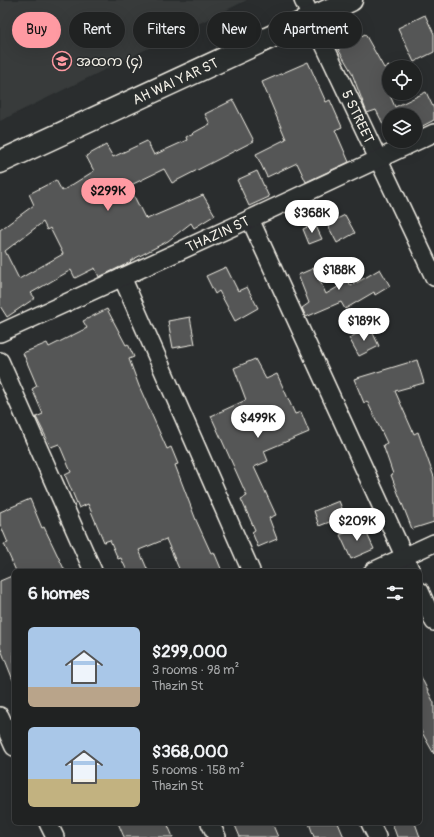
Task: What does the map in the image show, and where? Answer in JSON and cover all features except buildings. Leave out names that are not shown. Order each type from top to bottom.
[{"type":"street","name":"AH WAI YAR ST","points":[[0,162],[308,9],[351,0]]},
{"type":"street","name":"5 STREET","points":[[308,9],[434,277]]},
{"type":"street","name":"THAZIN ST","points":[[0,333],[434,133]]},
{"type":"street","points":[[250,219],[408,564]]},
{"type":"street","points":[[122,276],[250,569]]},
{"type":"street","points":[[0,361],[92,569]]},
{"type":"street","points":[[383,569],[408,564],[434,543]]},
{"type":"street","points":[[422,595],[434,622]]},
{"type":"street","points":[[0,716],[10,743]]},
{"type":"street","points":[[49,825],[55,837]]},
{"type":"street","points":[[211,825],[217,837]]},
{"type":"street","points":[[371,825],[377,837]]},
{"type":"shaded area","name":"အထက (၄)","points":[[0,0],[247,0],[223,12],[207,12],[207,20],[199,24],[199,12],[133,12],[133,48],[149,48],[0,121]]},
{"type":"place","name":"အထက (၄)","points":[[62,61]]}]
